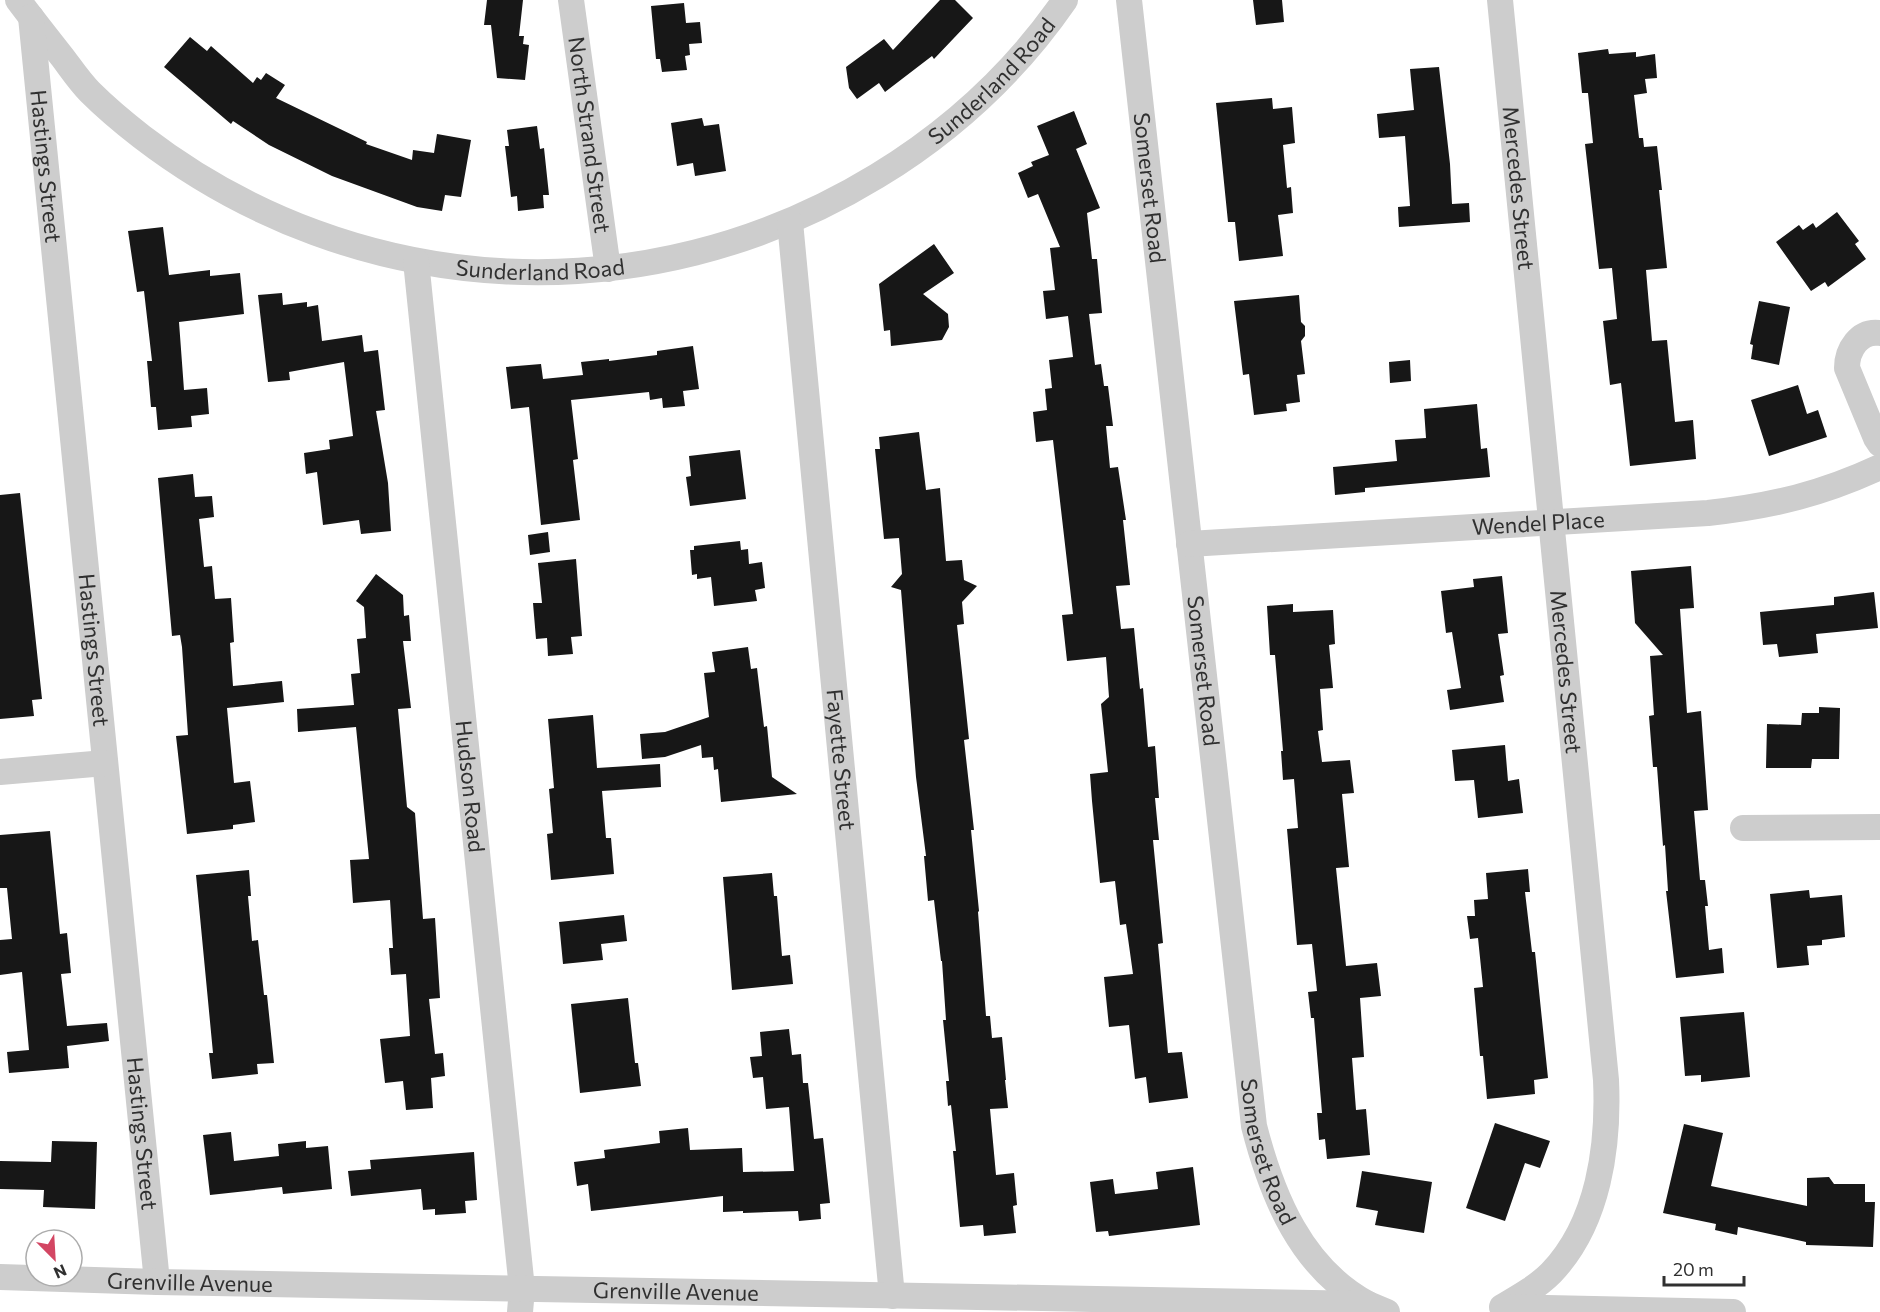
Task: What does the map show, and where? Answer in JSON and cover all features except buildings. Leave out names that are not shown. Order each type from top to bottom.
[{"type":"street","name":"North Strand Street","points":[[571,0],[608,269]]},
{"type":"street","name":"Sunderland Road","points":[[18,8],[89,91],[140,136],[186,169],[235,197],[296,226],[349,245],[416,261],[482,271],[538,273],[608,269],[650,263],[716,248],[790,222],[842,198],[909,157],[962,115],[1011,68],[1065,0]]},
{"type":"street","name":"Somerset Road","points":[[1129,0],[1254,1126],[1264,1168],[1283,1213],[1309,1254],[1330,1278],[1353,1296],[1377,1308]]},
{"type":"street","name":"Mercedes Street","points":[[1494,1309],[1528,1292],[1551,1272],[1571,1246],[1591,1205],[1603,1160],[1607,1118],[1605,1068],[1500,0]]},
{"type":"street","name":"Hastings Street","points":[[18,8],[105,763],[157,1282]]},
{"type":"street","name":"Fayette Street","points":[[790,222],[892,1296]]},
{"type":"street","name":"Hudson Road","points":[[416,261],[521,1301]]},
{"type":"street","points":[[1880,333],[1874,332],[1857,341],[1850,348],[1847,358],[1847,368],[1880,444]]},
{"type":"street","name":"Wendel Place","points":[[1189,544],[1745,509],[1792,500],[1846,483],[1880,467]]},
{"type":"street","points":[[0,772],[105,763]]},
{"type":"street","points":[[1743,828],[1880,827]]},
{"type":"street","name":"Grenville Avenue","points":[[0,1277],[157,1282],[521,1301],[892,1296],[1377,1308]]},
{"type":"street","points":[[1494,1309],[1733,1312]]}]
